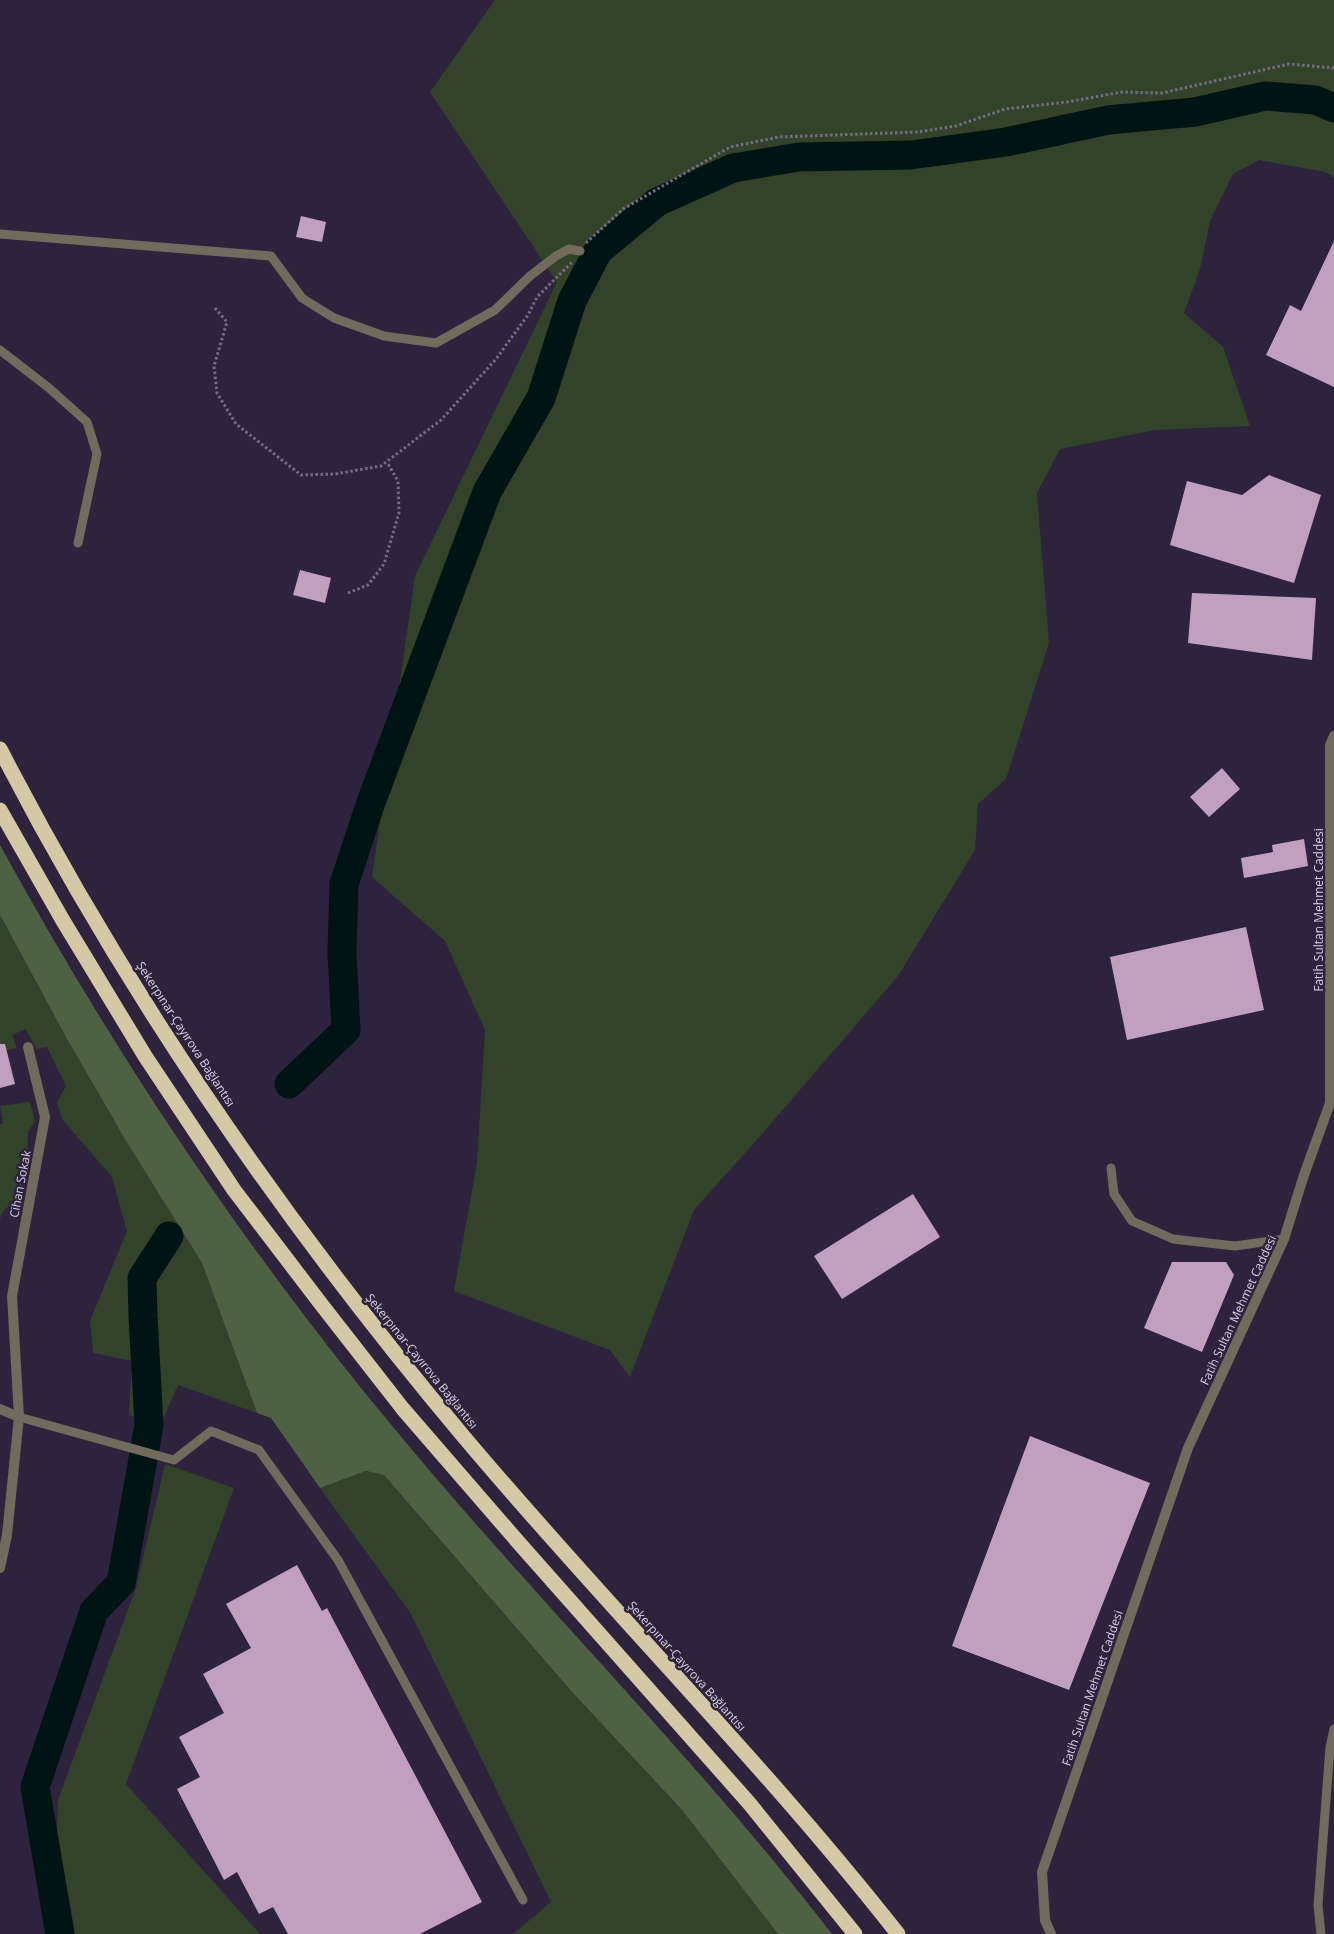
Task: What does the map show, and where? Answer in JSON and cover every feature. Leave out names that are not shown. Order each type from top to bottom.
[{"type":"highway","name":"Şekerpınar-Çayırova Bağlantısı","points":[[0,749],[83,902],[168,1036],[260,1175],[322,1260],[465,1438],[559,1546],[777,1788],[898,1934]]},
{"type":"highway","points":[[0,810],[62,919],[145,1056],[234,1190],[403,1409],[749,1803],[855,1934]]},
{"type":"street","name":"Fatih Sultan Mehmet Caddesi","points":[[1051,1934],[1045,1920],[1042,1872],[1188,1448],[1284,1239],[1304,1175],[1330,1103],[1330,745],[1334,736]]},
{"type":"street","name":"Cihan Sokak","points":[[0,1568],[7,1535],[19,1416],[12,1296],[45,1117],[28,1047]]},
{"type":"street","points":[[0,1409],[19,1416]]},
{"type":"lane","points":[[0,234],[270,256],[302,298],[334,318],[384,336],[436,343],[495,310],[530,276],[556,256],[569,249],[580,251]]},
{"type":"lane","points":[[0,350],[49,388],[87,422],[97,454],[78,543]]},
{"type":"lane","points":[[1111,1168],[1114,1194],[1132,1221],[1173,1239],[1235,1246],[1284,1239]]},
{"type":"lane","points":[[19,1416],[174,1460],[211,1431],[259,1450],[338,1560],[523,1900]]},
{"type":"lane","points":[[1321,1934],[1318,1905],[1330,1747],[1334,1729]]},
{"type":"path","points":[[215,308],[226,322],[214,366],[217,393],[236,424],[301,475],[336,474],[381,466],[441,420],[496,358],[528,315],[537,297],[566,270],[590,239],[623,209],[730,148],[779,137],[917,132],[956,126],[1005,109],[1067,102],[1122,92],[1162,93],[1289,64],[1334,68]]},
{"type":"path","points":[[348,593],[368,585],[384,564],[399,513],[398,481],[387,462]]},
{"type":"green space","points":[[495,0],[1334,0],[1334,177],[1325,172],[1259,160],[1233,174],[1210,221],[1200,269],[1184,313],[1223,347],[1250,426],[1155,430],[1060,449],[1037,493],[1049,643],[1006,779],[978,804],[975,850],[898,976],[694,1210],[630,1377],[610,1350],[454,1291],[477,1163],[485,1030],[445,941],[372,877],[415,576],[557,282],[430,92]]},
{"type":"green space","points":[[0,845],[89,999],[136,1074],[235,1222],[288,1294],[398,1433],[506,1558],[673,1743],[780,1869],[832,1934],[778,1934],[682,1810],[572,1692],[384,1475],[366,1471],[320,1488],[271,1418],[257,1413],[202,1263],[126,1141],[67,1039],[0,915]]},
{"type":"green space","points":[[0,915],[67,1039],[126,1141],[202,1263],[257,1413],[178,1385],[160,1426],[129,1415],[132,1361],[93,1353],[90,1321],[127,1231],[112,1177],[62,1119],[57,1102],[66,1086],[47,1047],[36,1049],[26,1029],[12,1035],[17,1048],[0,1052]]},
{"type":"green space","points":[[30,1102],[35,1121],[28,1132],[27,1179],[21,1192],[1,1214],[0,1221],[0,1124],[3,1123],[0,1106]]},
{"type":"green space","points":[[165,1464],[234,1488],[126,1784],[260,1934],[75,1934],[57,1834],[58,1800],[136,1588]]},
{"type":"green space","points":[[366,1471],[384,1475],[572,1692],[682,1810],[778,1934],[513,1934],[551,1902],[411,1614],[320,1488]]},
{"type":"building","points":[[301,216],[326,222],[322,242],[296,237]]},
{"type":"building","points":[[1334,241],[1334,387],[1266,355],[1290,305],[1301,311]]},
{"type":"building","points":[[1269,475],[1321,495],[1294,583],[1170,545],[1187,481],[1242,495]]},
{"type":"building","points":[[300,570],[331,578],[325,603],[293,595]]},
{"type":"building","points":[[1192,593],[1316,598],[1312,660],[1188,643]]},
{"type":"building","points":[[1222,768],[1240,789],[1209,817],[1190,797]]},
{"type":"building","points":[[1304,839],[1308,866],[1244,878],[1241,858],[1273,852],[1272,845]]},
{"type":"building","points":[[1246,927],[1264,1010],[1127,1040],[1110,957]]},
{"type":"building","points":[[0,1044],[5,1044],[15,1084],[0,1088]]},
{"type":"building","points":[[913,1194],[940,1237],[842,1299],[814,1256]]},
{"type":"building","points":[[1172,1262],[1226,1262],[1234,1275],[1202,1352],[1144,1328]]},
{"type":"building","points":[[1030,1436],[1150,1483],[1069,1690],[952,1646]]},
{"type":"building","points":[[297,1565],[322,1611],[327,1608],[482,1902],[420,1934],[288,1934],[273,1907],[259,1914],[237,1872],[224,1880],[177,1789],[200,1777],[179,1737],[224,1713],[203,1674],[251,1648],[226,1604]]},
{"type":"waterway","points":[[289,1084],[346,1030],[342,953],[344,884],[370,805],[487,492],[541,398],[572,301],[598,251],[657,202],[733,168],[799,157],[911,155],[1006,142],[1108,120],[1195,112],[1265,96],[1315,100],[1334,108]]},
{"type":"waterway","points":[[60,1934],[35,1787],[94,1611],[121,1583],[149,1425],[142,1278],[169,1236]]}]
